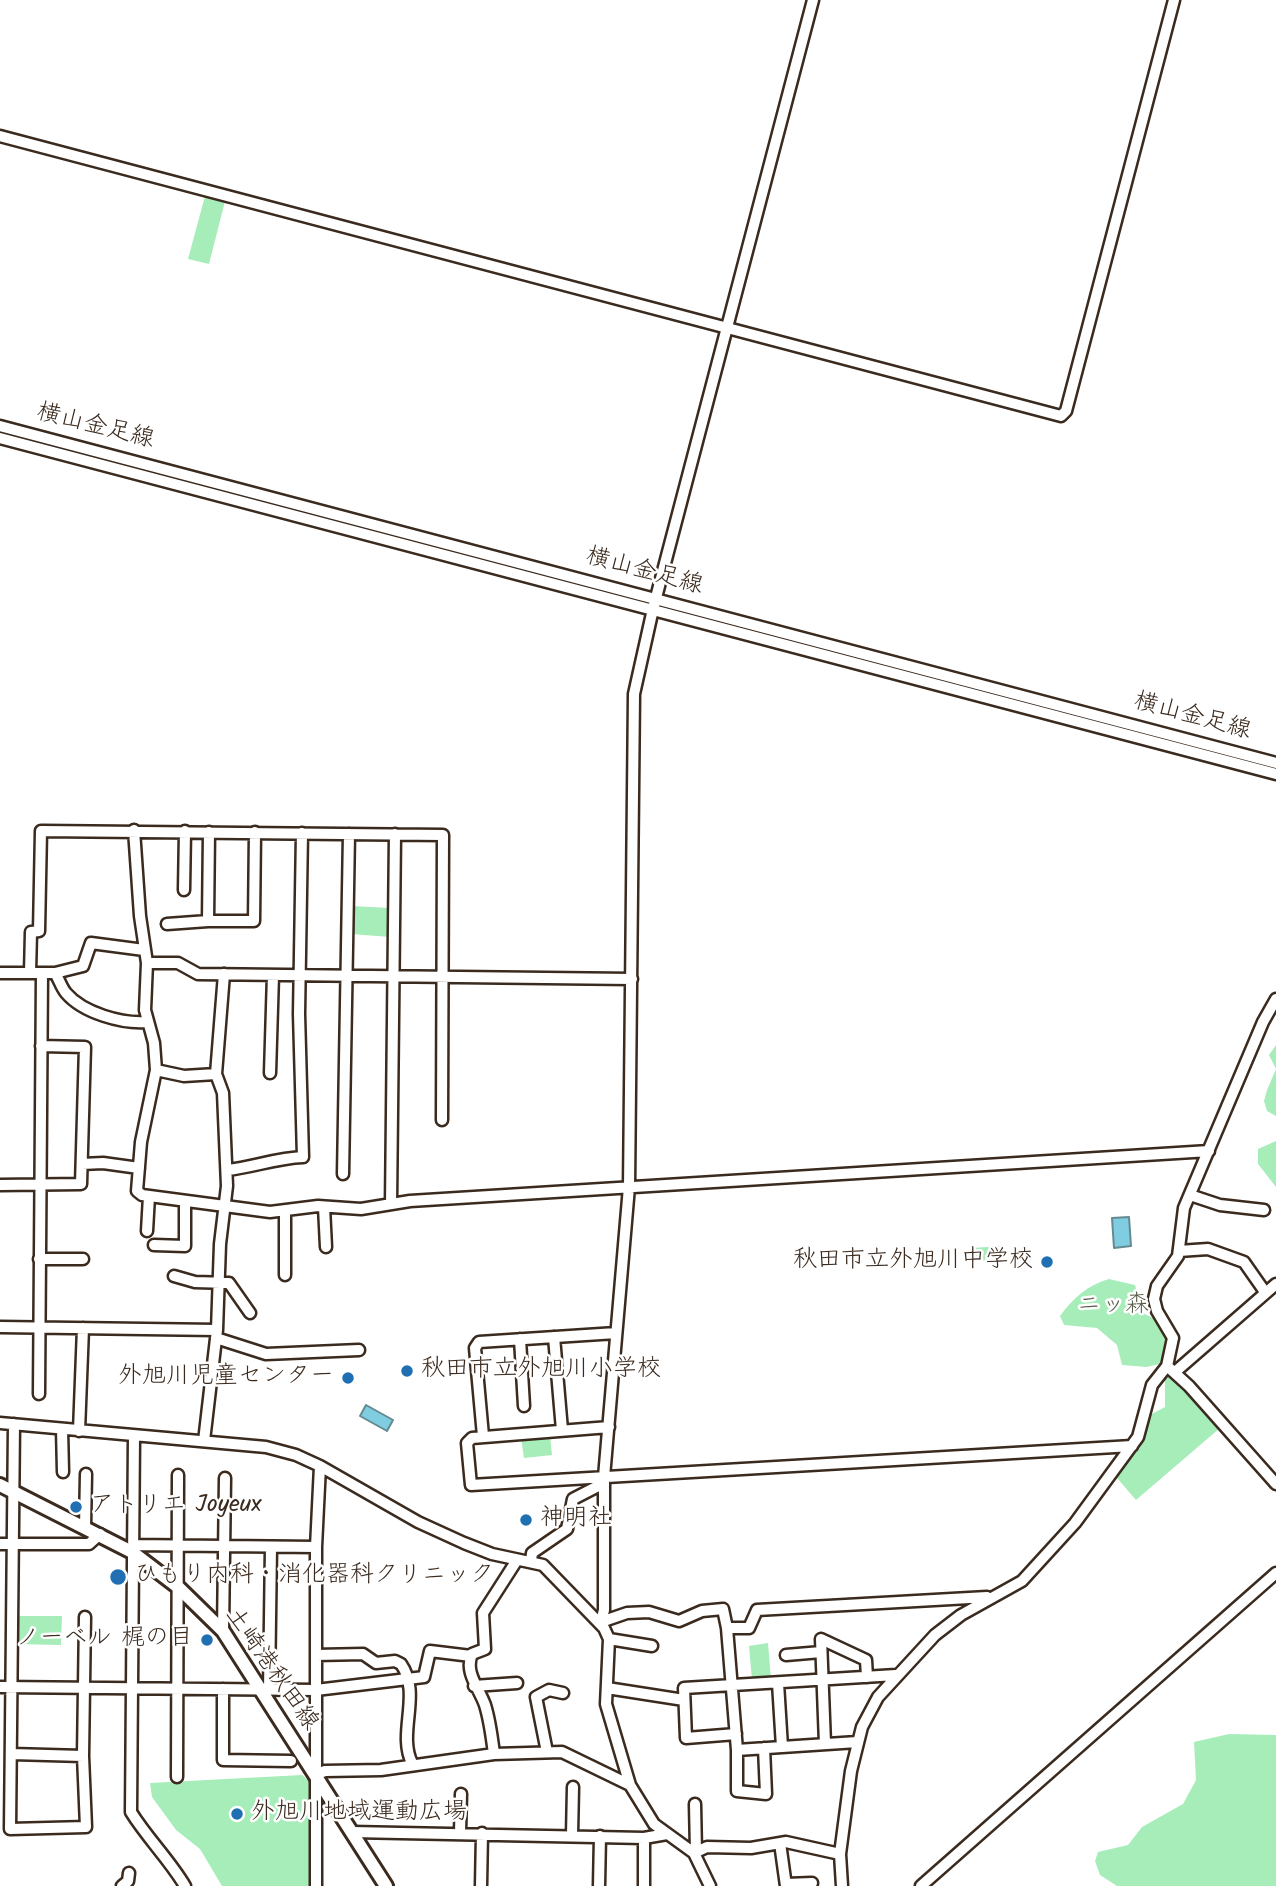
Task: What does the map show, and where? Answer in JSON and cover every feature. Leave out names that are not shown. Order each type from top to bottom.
[{"type":"main road","name":"土崎港秋田線","points":[[6,1488],[133,1548],[223,1631],[265,1690],[386,1886]]},
{"type":"street","points":[[601,1622],[604,1610],[604,1480],[629,1187],[634,694],[653,609],[813,0]]},
{"type":"street","points":[[0,136],[1062,416],[1073,384],[1174,0]]},
{"type":"street","name":"横山金足線","points":[[0,426],[1276,763]]},
{"type":"street","name":"横山金足線","points":[[0,438],[1276,774]]},
{"type":"street","points":[[30,973],[31,932],[39,931],[41,831],[443,835],[442,1120]]},
{"type":"street","points":[[134,831],[147,963],[147,1022],[154,1043],[156,1070],[141,1142],[137,1191],[149,1196],[225,1208],[361,1209],[391,1204],[629,1187],[1209,1151]]},
{"type":"street","points":[[184,890],[185,831]]},
{"type":"street","points":[[208,920],[209,832]]},
{"type":"street","points":[[167,924],[208,920],[254,921],[255,832]]},
{"type":"street","points":[[227,1170],[264,1166],[276,1158],[303,1157],[299,1014],[302,975],[302,833]]},
{"type":"street","points":[[343,1174],[349,834]]},
{"type":"street","points":[[391,1204],[395,834]]},
{"type":"street","points":[[0,973],[55,974],[83,966],[90,943],[144,950]]},
{"type":"street","points":[[147,963],[178,963],[198,974],[632,979]]},
{"type":"street","points":[[39,1394],[42,973]]},
{"type":"street","points":[[55,974],[68,994],[117,1022],[147,1022]]},
{"type":"street","points":[[204,1441],[217,1334],[221,1281],[219,1244],[227,1170],[223,1093],[216,1074],[224,974]]},
{"type":"street","points":[[270,1073],[274,975]]},
{"type":"street","points":[[1276,999],[1263,1022],[1184,1208],[1179,1251],[1157,1286],[1154,1299],[1157,1311],[1173,1338],[1171,1369],[1276,1484]]},
{"type":"street","points":[[0,1185],[81,1184],[85,1047],[41,1046]]},
{"type":"street","points":[[156,1070],[184,1076],[216,1074]]},
{"type":"street","points":[[82,1164],[103,1163],[139,1168]]},
{"type":"street","points":[[1190,1195],[1220,1205],[1264,1210]]},
{"type":"street","points":[[147,1231],[149,1196]]},
{"type":"street","points":[[154,1245],[185,1246],[185,1201]]},
{"type":"street","points":[[324,1207],[326,1247]]},
{"type":"street","points":[[285,1210],[285,1275]]},
{"type":"street","points":[[1179,1251],[1208,1249],[1244,1262],[1265,1292]]},
{"type":"street","points":[[39,1259],[83,1259]]},
{"type":"street","points":[[174,1276],[195,1282],[229,1283],[250,1313]]},
{"type":"street","points":[[842,1886],[840,1854],[857,1741],[878,1696],[935,1635],[991,1597],[1021,1581],[1075,1523],[1132,1446],[1141,1427],[1152,1385],[1276,1284]]},
{"type":"street","points":[[0,1327],[217,1334],[266,1354],[359,1350]]},
{"type":"street","points":[[79,1431],[83,1328]]},
{"type":"street","points":[[483,1436],[475,1348],[479,1342],[616,1333]]},
{"type":"street","points":[[554,1337],[562,1430]]},
{"type":"street","points":[[520,1339],[524,1406]]},
{"type":"street","points":[[0,1423],[266,1447],[296,1455],[418,1522],[492,1554],[531,1561],[551,1571],[601,1622],[609,1640],[609,1719],[630,1785],[645,1814],[667,1834],[695,1852]]},
{"type":"street","points":[[14,1424],[6,1488],[12,1544],[10,1829],[86,1827],[83,1756],[85,1617]]},
{"type":"street","points":[[609,1427],[472,1438],[467,1443],[471,1485],[604,1480],[1132,1446]]},
{"type":"street","points":[[62,1429],[63,1472]]},
{"type":"street","points":[[134,1436],[131,1812],[147,1838],[172,1863],[185,1886]]},
{"type":"street","points":[[316,1886],[316,1547],[320,1466]]},
{"type":"street","points":[[85,1527],[86,1474]]},
{"type":"street","points":[[177,1777],[178,1475]]},
{"type":"street","points":[[223,1631],[225,1478]]},
{"type":"street","points":[[531,1561],[532,1553],[567,1529],[573,1499],[604,1480]]},
{"type":"street","points":[[0,1544],[89,1544],[100,1534]]},
{"type":"street","points":[[133,1548],[316,1547]]},
{"type":"street","points":[[265,1690],[271,1548]]},
{"type":"street","points":[[0,1687],[316,1690],[424,1677],[430,1651],[471,1656],[485,1649],[483,1613],[517,1560]]},
{"type":"street","points":[[921,1886],[1276,1573]]},
{"type":"street","points":[[727,1628],[749,1628],[757,1610],[991,1597]]},
{"type":"street","points":[[601,1622],[627,1613],[649,1612],[679,1621],[702,1611],[723,1609],[733,1686],[737,1791],[766,1794],[764,1748]]},
{"type":"street","points":[[825,1744],[821,1639],[866,1660],[867,1677]]},
{"type":"street","points":[[609,1640],[652,1646]]},
{"type":"street","points":[[786,1655],[821,1651]]},
{"type":"street","points":[[316,1655],[363,1654],[376,1663],[395,1661],[401,1664],[409,1680],[409,1746],[412,1763]]},
{"type":"street","points":[[471,1656],[468,1662],[474,1686],[484,1703],[494,1754]]},
{"type":"street","points":[[736,1734],[686,1738],[684,1688],[896,1675]]},
{"type":"street","points":[[474,1686],[517,1683]]},
{"type":"street","points":[[778,1683],[782,1747]]},
{"type":"street","points":[[607,1688],[684,1700]]},
{"type":"street","points":[[223,1689],[223,1760],[291,1761]]},
{"type":"street","points":[[547,1752],[537,1697],[549,1690],[563,1693]]},
{"type":"street","points":[[737,1750],[857,1741]]},
{"type":"street","points":[[317,1774],[325,1771],[381,1770],[412,1763],[494,1754],[562,1752],[630,1785]]},
{"type":"street","points":[[12,1754],[83,1756]]},
{"type":"street","points":[[572,1835],[573,1787]]},
{"type":"street","points":[[460,1832],[461,1794]]},
{"type":"street","points":[[695,1804],[695,1852],[710,1886]]},
{"type":"street","points":[[352,1832],[460,1832],[644,1838],[667,1834]]},
{"type":"street","points":[[481,1886],[482,1833]]},
{"type":"street","points":[[599,1886],[600,1836]]},
{"type":"street","points":[[644,1838],[644,1886]]},
{"type":"street","points":[[695,1852],[707,1847],[751,1848],[779,1843],[806,1845],[840,1854]]},
{"type":"street","points":[[779,1843],[786,1885],[812,1883]]},
{"type":"street","points":[[122,1886],[128,1881],[129,1873]]},
{"type":"green space","points":[[205,196],[225,201],[209,264],[188,259]]},
{"type":"green space","points":[[352,906],[390,908],[390,937],[351,934]]},
{"type":"green space","points":[[1276,1045],[1276,1069],[1269,1055]]},
{"type":"green space","points":[[1276,1069],[1276,1116],[1267,1111],[1264,1101]]},
{"type":"green space","points":[[1276,1141],[1276,1187],[1258,1164],[1258,1149]]},
{"type":"green space","points":[[1002,1246],[1003,1260],[973,1261],[972,1248]]},
{"type":"green space","name":"ニッ森","points":[[1109,1279],[1135,1285],[1143,1313],[1159,1321],[1169,1339],[1163,1363],[1147,1367],[1122,1365],[1117,1345],[1097,1328],[1064,1325],[1060,1316],[1070,1303],[1081,1293]]},
{"type":"green space","points":[[1175,1377],[1220,1428],[1136,1500],[1117,1478],[1117,1474],[1140,1440],[1150,1415],[1165,1407],[1165,1379]]},
{"type":"green space","points":[[550,1436],[552,1455],[524,1458],[521,1438]]},
{"type":"green space","points":[[16,1616],[62,1616],[61,1645],[15,1644]]},
{"type":"green space","points":[[768,1643],[771,1679],[752,1680],[749,1646]]},
{"type":"green space","points":[[1229,1734],[1276,1735],[1276,1886],[1117,1886],[1100,1875],[1095,1861],[1098,1852],[1128,1845],[1142,1827],[1183,1804],[1196,1780],[1194,1742]]},
{"type":"green space","name":"外旭川地域運動広場","points":[[302,1775],[310,1782],[310,1886],[222,1886],[200,1849],[176,1830],[152,1797],[150,1783]]},
{"type":"water","points":[[1129,1217],[1131,1246],[1114,1248],[1112,1218]]},
{"type":"water","points":[[366,1405],[393,1420],[387,1431],[360,1416]]},
{"type":"place","name":"秋田市立外旭川中学校","points":[[1047,1262]]},
{"type":"place","name":"秋田市立外旭川小学校","points":[[407,1371]]},
{"type":"place","name":"外旭川児童センター","points":[[348,1378]]},
{"type":"place","name":"アトリエ Joyeux","points":[[76,1507]]},
{"type":"place","name":"神明社","points":[[526,1520]]},
{"type":"place","name":"ひもり内科・消化器科クリニック","points":[[118,1577]]},
{"type":"place","name":"ノーベル 梶の目","points":[[207,1640]]},
{"type":"place","name":"外旭川地域運動広場","points":[[237,1814]]}]
